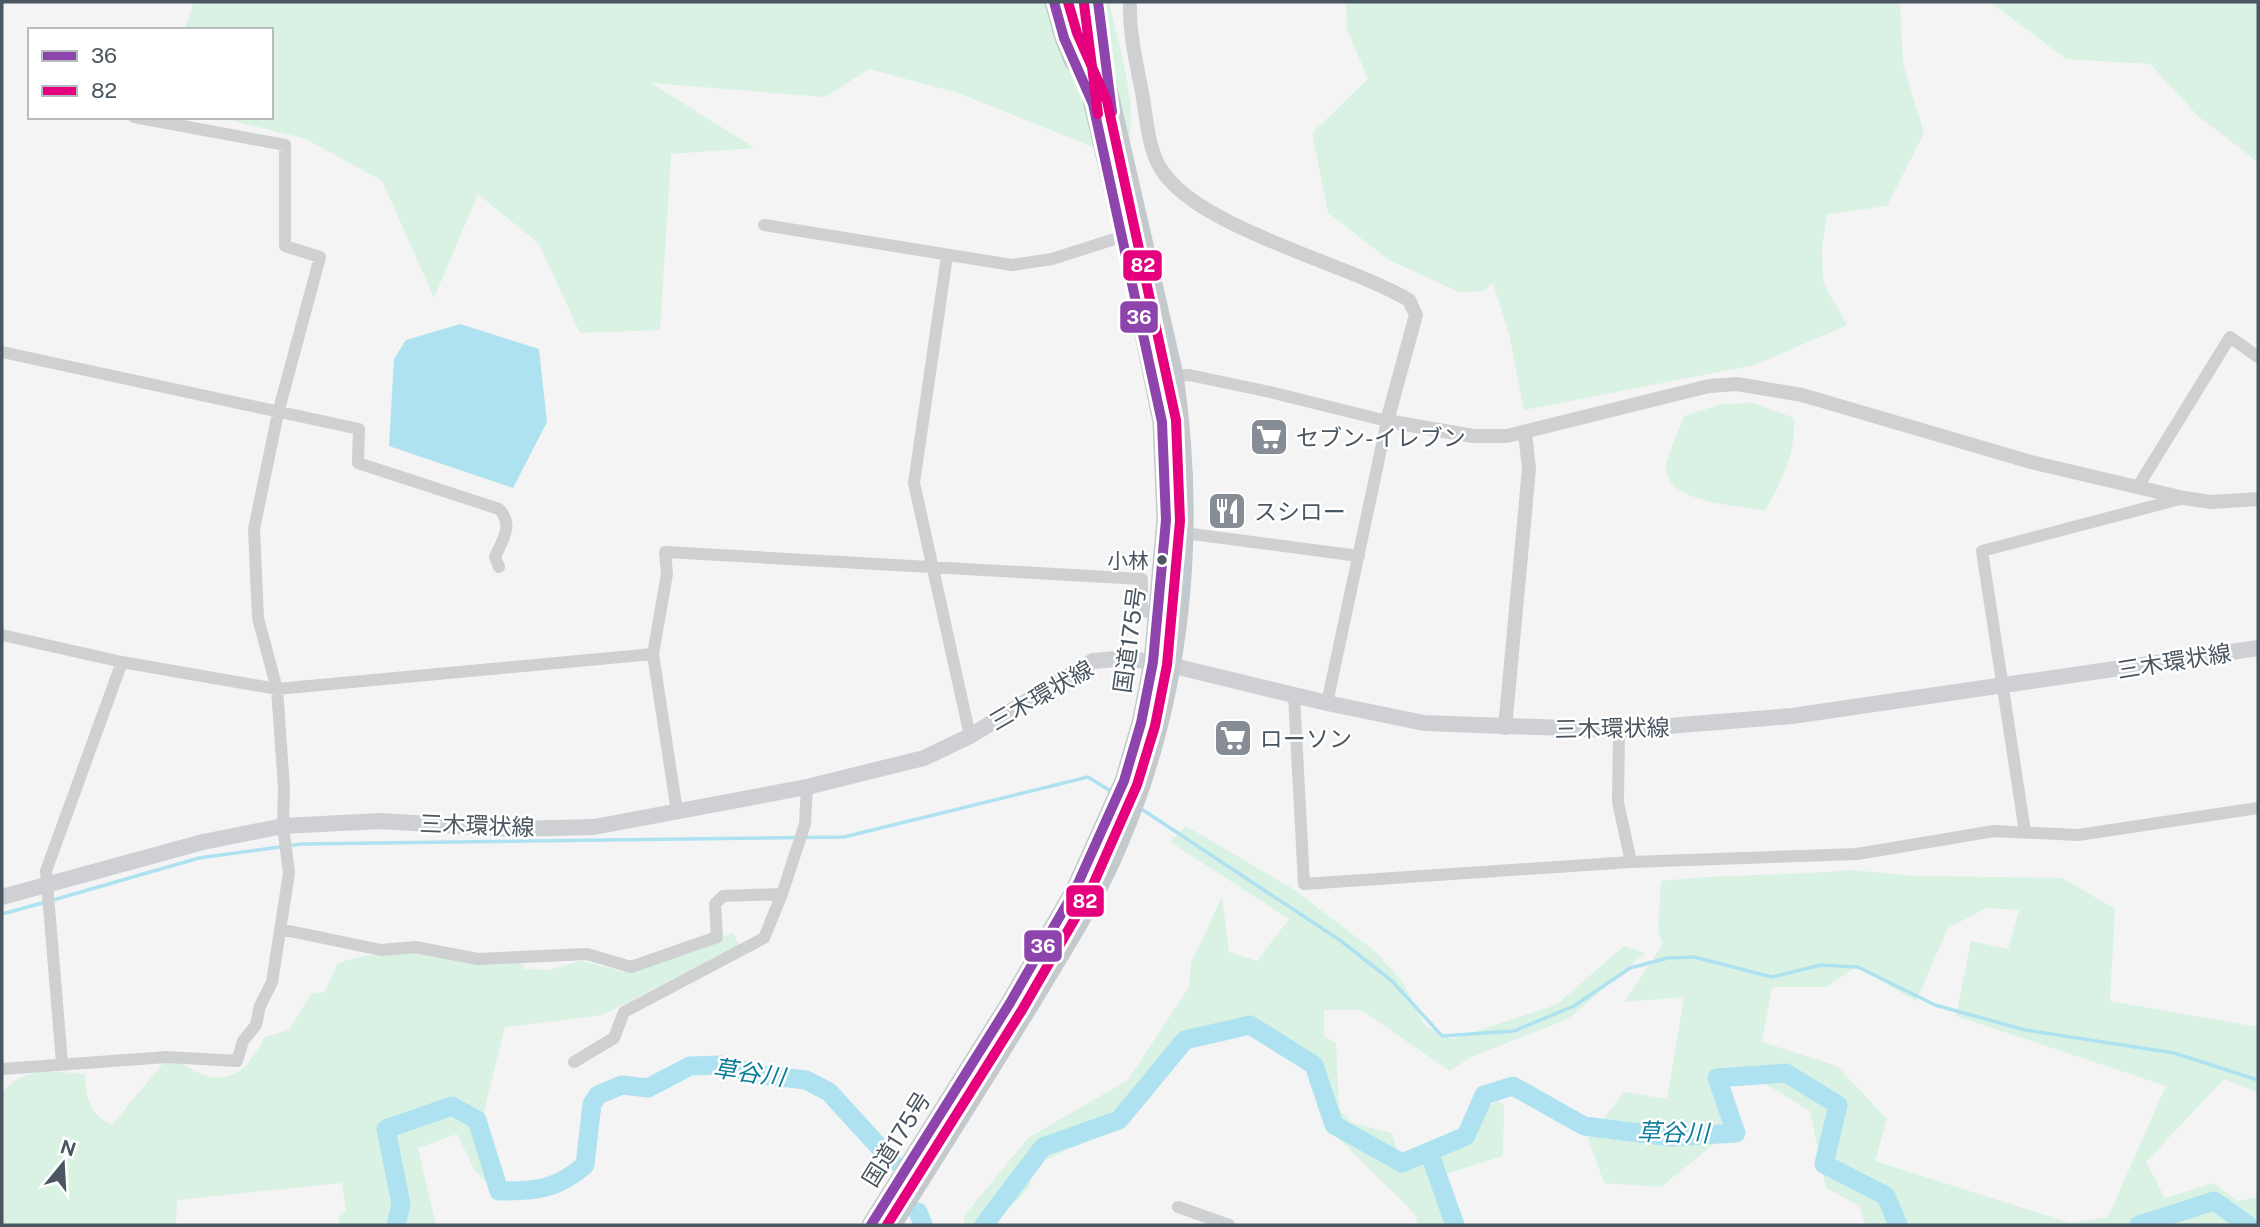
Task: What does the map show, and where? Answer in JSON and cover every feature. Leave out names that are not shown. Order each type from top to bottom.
[{"type":"highway","points":[[1054,2],[1064,38],[1102,103]]},
{"type":"highway","name":"国道175号","points":[[892,1225],[1066,945],[1119,845],[1141,786],[1174,666],[1184,533],[1185,465],[1174,375],[1102,103],[1069,2]]},
{"type":"highway","name":"国道175号","points":[[871,1225],[1010,1003],[1076,890],[1124,781],[1141,723],[1153,662],[1167,486],[1162,422],[1124,236],[1088,2]]},
{"type":"highway","points":[[1098,2],[1102,103]]},
{"type":"main road","name":"三木環状線","points":[[2,897],[203,842],[283,825],[380,821],[512,829],[580,827],[807,787],[924,758],[970,736],[1093,661],[1128,658],[1153,662],[1424,723],[1619,730],[1792,716],[2258,649]]},
{"type":"street","points":[[1129,2],[1129,25],[1147,122],[1158,166],[1171,184],[1212,214],[1409,300],[1416,315],[1387,421],[1327,703]]},
{"type":"street","points":[[2,1069],[167,1057],[237,1061],[243,1041],[256,1025],[260,1006],[272,982],[289,873],[283,825],[284,788],[277,689],[258,618],[254,528],[278,413],[320,257],[285,246],[285,145],[145,119]]},
{"type":"street","points":[[764,225],[1012,265],[1052,259],[1124,236]]},
{"type":"street","points":[[947,256],[914,483],[970,736]]},
{"type":"street","points":[[2137,488],[2230,337],[2258,357]]},
{"type":"street","points":[[2,352],[359,429],[358,463],[499,509],[507,517],[508,529],[495,557],[499,567]]},
{"type":"street","points":[[1154,378],[1189,375],[1387,421],[1473,436],[1525,433],[1709,386],[1747,385],[1802,395],[2031,462],[2137,488],[2211,502],[2258,499]]},
{"type":"street","points":[[1505,728],[1529,469],[1525,433]]},
{"type":"street","points":[[2025,832],[2001,687],[1983,551],[2183,498]]},
{"type":"street","points":[[1184,533],[1359,556]]},
{"type":"street","points":[[677,812],[653,654],[667,574],[665,552],[1142,579],[1142,611],[1159,613]]},
{"type":"street","points":[[2,635],[122,662],[277,689],[653,654]]},
{"type":"street","points":[[62,1063],[46,871],[122,662]]},
{"type":"street","points":[[1294,695],[1304,884],[1631,862],[1857,854],[1993,831],[2078,835],[2258,808]]},
{"type":"street","points":[[1619,730],[1618,802],[1631,862]]},
{"type":"street","points":[[575,1062],[614,1038],[624,1012],[764,938],[805,824],[807,787]]},
{"type":"street","points":[[280,929],[381,950],[415,947],[478,959],[587,954],[631,967],[717,937],[715,904],[723,897],[782,894]]},
{"type":"street","points":[[1178,1207],[1229,1225]]},
{"type":"green space","points":[[194,2],[1109,2],[1130,101],[1129,141],[1125,160],[958,93],[869,69],[825,97],[651,83],[755,148],[671,154],[660,330],[580,333],[539,244],[478,194],[434,298],[382,181],[306,139],[226,119],[273,119],[273,28],[185,28]]},
{"type":"green space","points":[[1346,2],[1900,2],[1903,64],[1924,133],[1887,206],[1827,214],[1822,248],[1823,282],[1847,325],[1755,365],[1524,410],[1509,334],[1493,283],[1483,291],[1459,292],[1389,260],[1328,213],[1312,133],[1368,79],[1347,29]]},
{"type":"green space","points":[[1990,2],[2258,2],[2258,162],[2199,117],[2150,64],[2066,59]]},
{"type":"green space","points":[[1754,403],[1794,418],[1790,455],[1765,511],[1706,501],[1678,489],[1670,480],[1666,468],[1684,416],[1722,404]]},
{"type":"green space","points":[[1186,826],[1290,887],[1376,952],[1403,983],[1425,1026],[1452,1039],[1556,1005],[1624,946],[1645,953],[1568,1019],[1471,1057],[1450,1071],[1361,1010],[1324,1010],[1324,1036],[1336,1043],[1339,1109],[1352,1123],[1392,1133],[1400,1161],[1446,1145],[1461,1145],[1479,1127],[1489,1105],[1497,1101],[1504,1105],[1503,1156],[1446,1174],[1462,1225],[1418,1225],[1414,1213],[1325,1125],[1322,1073],[1301,1050],[1263,1026],[1177,1043],[1153,1064],[1143,1104],[1117,1128],[1034,1165],[1029,1188],[992,1225],[965,1225],[964,1216],[1028,1138],[1128,1080],[1189,987],[1191,963],[1222,897],[1229,952],[1257,961],[1289,919],[1170,842]]},
{"type":"green space","points":[[1852,870],[1914,876],[2062,878],[2115,909],[2110,1001],[2258,1027],[2258,1092],[2224,1079],[2146,1162],[2165,1198],[2214,1183],[2237,1201],[2258,1197],[2258,1225],[1865,1225],[1860,1206],[1826,1188],[1810,1111],[1761,1081],[1710,1082],[1731,1130],[1661,1187],[1604,1183],[1588,1138],[1624,1092],[1667,1099],[1684,997],[1624,1002],[1663,944],[1658,931],[1661,881]],"holes":[[[1987,908],[2019,910],[2008,949],[1971,941],[1956,1016],[2166,1086],[2108,1217],[2070,1223],[1875,1161],[1887,1119],[1837,1066],[1762,1042],[1772,987],[1826,987],[1856,967],[1916,1001],[1948,928]]]},
{"type":"green space","points":[[733,933],[739,945],[603,1015],[505,1027],[484,1111],[510,1197],[499,1197],[474,1169],[457,1134],[418,1148],[436,1225],[339,1225],[339,1216],[346,1210],[342,1183],[177,1200],[176,1225],[2,1225],[2,1093],[11,1084],[29,1074],[85,1074],[90,1104],[98,1116],[112,1125],[163,1063],[179,1063],[212,1077],[232,1075],[240,1070],[254,1056],[265,1037],[289,1030],[311,994],[325,992],[337,964],[383,953],[430,952],[524,964],[524,969],[548,970],[581,961],[624,972]]},
{"type":"water","points":[[460,324],[539,349],[547,422],[513,488],[389,446],[394,359],[406,340]]},
{"type":"waterway","points":[[53,900],[199,858],[302,844],[844,837],[1088,777],[1112,792]]},
{"type":"waterway","points":[[1140,808],[1341,941],[1392,981],[1442,1036],[1514,1031],[1574,1006],[1630,968],[1668,958],[1694,957],[1772,977],[1821,965],[1858,967],[1935,1005],[2025,1030],[2174,1053],[2258,1080]]},
{"type":"waterway","points":[[2,914],[46,902]]},
{"type":"waterway","name":"草谷川","points":[[984,1225],[1043,1147],[1119,1120],[1185,1040],[1250,1025],[1314,1065],[1334,1125],[1402,1163],[1466,1136],[1484,1095],[1513,1086],[1584,1126],[1671,1137],[1736,1133],[1717,1078],[1786,1073],[1838,1105],[1824,1164],[1886,1196],[1898,1225]]},
{"type":"waterway","name":"草谷川","points":[[396,1225],[401,1204],[386,1129],[452,1106],[477,1120],[499,1191],[545,1187],[565,1180],[585,1165],[592,1104],[598,1095],[622,1085],[648,1088],[690,1066],[722,1065],[761,1075],[806,1080],[829,1092],[892,1161]]},
{"type":"waterway","name":"草谷川","points":[[1429,1152],[1455,1225]]},
{"type":"waterway","name":"草谷川","points":[[2139,1225],[2214,1201],[2248,1225]]},
{"type":"waterway","name":"草谷川","points":[[918,1212],[923,1225]]},
{"type":"transit line","name":"36","points":[[871,1225],[1010,1003],[1075,890],[1124,781],[1141,723],[1153,662],[1166,520],[1162,422],[1093,104],[1064,38],[1054,2]]},
{"type":"transit line","name":"82","points":[[887,1225],[1022,1010],[1088,896],[1137,785],[1155,726],[1167,665],[1180,521],[1176,420],[1107,101],[1077,33],[1068,2]]},
{"type":"transit line","name":"36","points":[[1098,2],[1112,112]]},
{"type":"transit line","name":"82","points":[[1084,4],[1098,114]]},
{"type":"place","name":"セブン-イレブン","points":[[1269,437]]},
{"type":"place","name":"スシロー","points":[[1227,511]]},
{"type":"place","name":"小林","points":[[1162,560]]},
{"type":"place","name":"ローソン","points":[[1233,738]]}]
